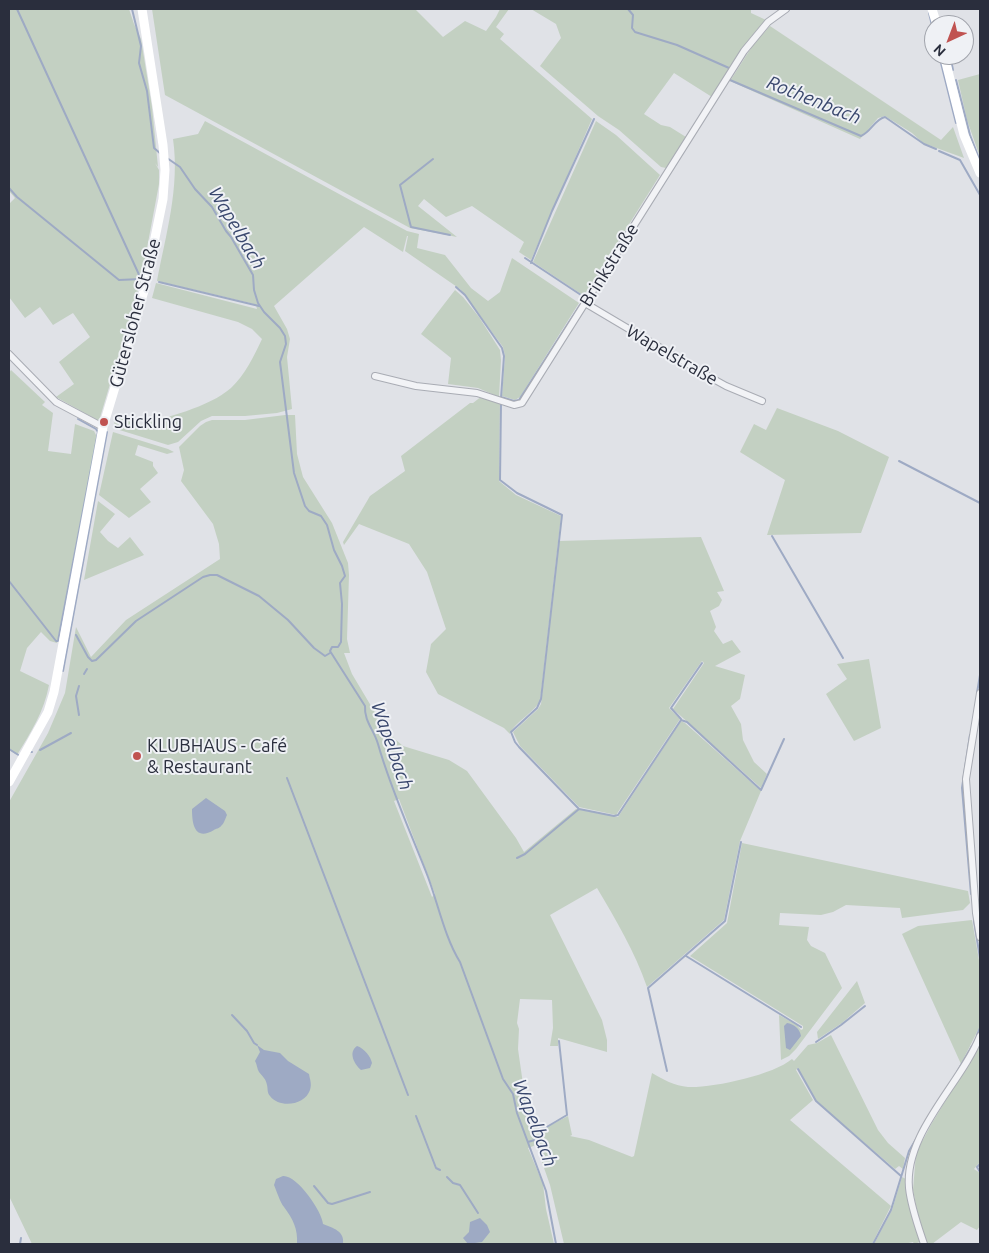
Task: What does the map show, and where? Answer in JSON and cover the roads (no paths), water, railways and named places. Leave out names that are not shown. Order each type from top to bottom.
[{"type":"main road","name":"Gütersloher Straße","points":[[9,782],[48,712],[54,692],[103,427],[146,283],[163,199],[165,170],[163,145],[142,9]]},
{"type":"main road","points":[[946,65],[964,135],[980,173]]},
{"type":"street","name":"Brinkstraße","points":[[375,376],[416,386],[477,393],[514,405],[522,402],[750,43],[768,22],[786,9]]},
{"type":"street","name":"Wapelstraße","points":[[585,303],[726,386],[762,401]]},
{"type":"street","points":[[9,354],[56,402],[103,427]]},
{"type":"street","points":[[980,693],[966,779],[976,913],[980,938]]},
{"type":"street","points":[[924,1244],[909,1189],[910,1165],[918,1142],[980,1036]]},
{"type":"water","points":[[206,798],[225,811],[227,815],[220,827],[203,834],[196,830],[194,826],[192,809]]},
{"type":"water","points":[[787,1023],[796,1027],[801,1036],[790,1050],[786,1048],[784,1026]]},
{"type":"water","points":[[257,1045],[264,1050],[280,1053],[288,1061],[309,1074],[311,1088],[303,1099],[292,1104],[286,1104],[274,1100],[270,1096],[266,1081],[258,1071],[255,1061],[260,1052]]},
{"type":"water","points":[[357,1046],[365,1051],[370,1058],[372,1063],[370,1068],[361,1070],[356,1065],[352,1055]]},
{"type":"water","points":[[283,1176],[289,1177],[302,1187],[314,1203],[323,1224],[340,1233],[343,1244],[297,1244],[294,1224],[281,1202],[274,1185],[276,1179]]},
{"type":"water","points":[[480,1218],[487,1225],[490,1232],[482,1242],[468,1244],[463,1238],[469,1232],[470,1222]]},
{"type":"waterway","points":[[9,188],[17,197],[119,280],[141,279],[17,9]]},
{"type":"waterway","name":"Wapelbach","points":[[132,9],[141,46],[139,63],[147,91],[154,148],[161,154]]},
{"type":"waterway","name":"Rothenbach","points":[[628,9],[633,15],[632,28],[635,32],[677,45],[729,68]]},
{"type":"waterway","points":[[942,65],[956,123]]},
{"type":"waterway","points":[[952,65],[953,70]]},
{"type":"waterway","name":"Rothenbach","points":[[730,80],[861,136],[868,132],[878,120],[885,117],[924,144],[936,149]]},
{"type":"waterway","points":[[956,80],[970,135],[980,161]]},
{"type":"waterway","points":[[531,263],[552,211],[594,119]]},
{"type":"waterway","name":"Rothenbach","points":[[939,151],[960,160],[980,195]]},
{"type":"waterway","name":"Wapelbach","points":[[167,158],[180,167],[195,189],[212,207],[253,275],[254,290],[258,303],[285,336],[286,344],[280,362],[294,473],[305,506],[309,511],[321,516],[327,525],[334,550],[345,576],[340,583],[342,604],[341,642],[338,647],[332,647],[330,651],[365,706],[368,721],[428,877],[446,932],[460,962],[503,1079],[513,1094],[517,1113],[546,1191],[556,1244]]},
{"type":"waterway","points":[[433,159],[400,185],[411,227],[450,235]]},
{"type":"waterway","points":[[525,258],[584,297]]},
{"type":"waterway","points":[[159,282],[259,306]]},
{"type":"waterway","points":[[456,287],[465,295],[502,348],[504,356],[501,398]]},
{"type":"waterway","points":[[501,397],[514,401],[519,400],[580,305]]},
{"type":"waterway","points":[[501,403],[500,480],[517,493],[562,515],[541,699],[537,708],[511,732],[519,747],[579,809],[614,816],[618,815],[681,720],[687,722],[761,790],[784,739]]},
{"type":"waterway","points":[[9,581],[56,641],[58,641],[98,432],[78,419]]},
{"type":"waterway","points":[[63,671],[107,432]]},
{"type":"waterway","points":[[899,461],[980,503]]},
{"type":"waterway","points":[[772,536],[843,658]]},
{"type":"waterway","points":[[76,635],[88,657],[92,661],[96,660],[136,621],[203,577],[217,575],[259,596],[288,620],[314,648],[325,656],[330,653]]},
{"type":"waterway","points":[[681,719],[671,708],[702,663]]},
{"type":"waterway","points":[[84,674],[87,669]]},
{"type":"waterway","points":[[977,693],[980,675]]},
{"type":"waterway","points":[[79,686],[76,696],[79,715]]},
{"type":"waterway","points":[[40,750],[71,733]]},
{"type":"waterway","points":[[970,735],[962,788],[971,894]]},
{"type":"waterway","points":[[9,749],[20,756]]},
{"type":"waterway","points":[[287,778],[408,1095]]},
{"type":"waterway","points":[[517,858],[525,854],[579,809]]},
{"type":"waterway","points":[[667,1071],[648,988],[725,921],[741,842]]},
{"type":"waterway","points":[[974,921],[980,958]]},
{"type":"waterway","points":[[686,956],[801,1027]]},
{"type":"waterway","points":[[816,1042],[865,1006]]},
{"type":"waterway","points":[[232,1015],[257,1045]]},
{"type":"waterway","points":[[977,1035],[980,1028]]},
{"type":"waterway","points":[[528,1142],[538,1139],[541,1133],[539,1128],[545,1128],[567,1115],[559,1041]]},
{"type":"waterway","points":[[957,1072],[972,1046]]},
{"type":"waterway","points":[[798,1069],[816,1101],[901,1176]]},
{"type":"waterway","points":[[416,1116],[436,1168],[440,1170]]},
{"type":"waterway","points":[[873,1244],[891,1210],[909,1151],[919,1134]]},
{"type":"waterway","points":[[980,1164],[977,1167],[980,1172]]},
{"type":"waterway","points":[[447,1177],[453,1183],[460,1185],[478,1213]]},
{"type":"waterway","points":[[314,1186],[328,1203],[332,1204],[370,1192]]},
{"type":"waterway","points":[[20,1244],[21,1238]]},
{"type":"place","name":"Stickling","points":[[104,422]]},
{"type":"place","name":"KLUBHAUS - Café & Restaurant","points":[[137,756]]}]
